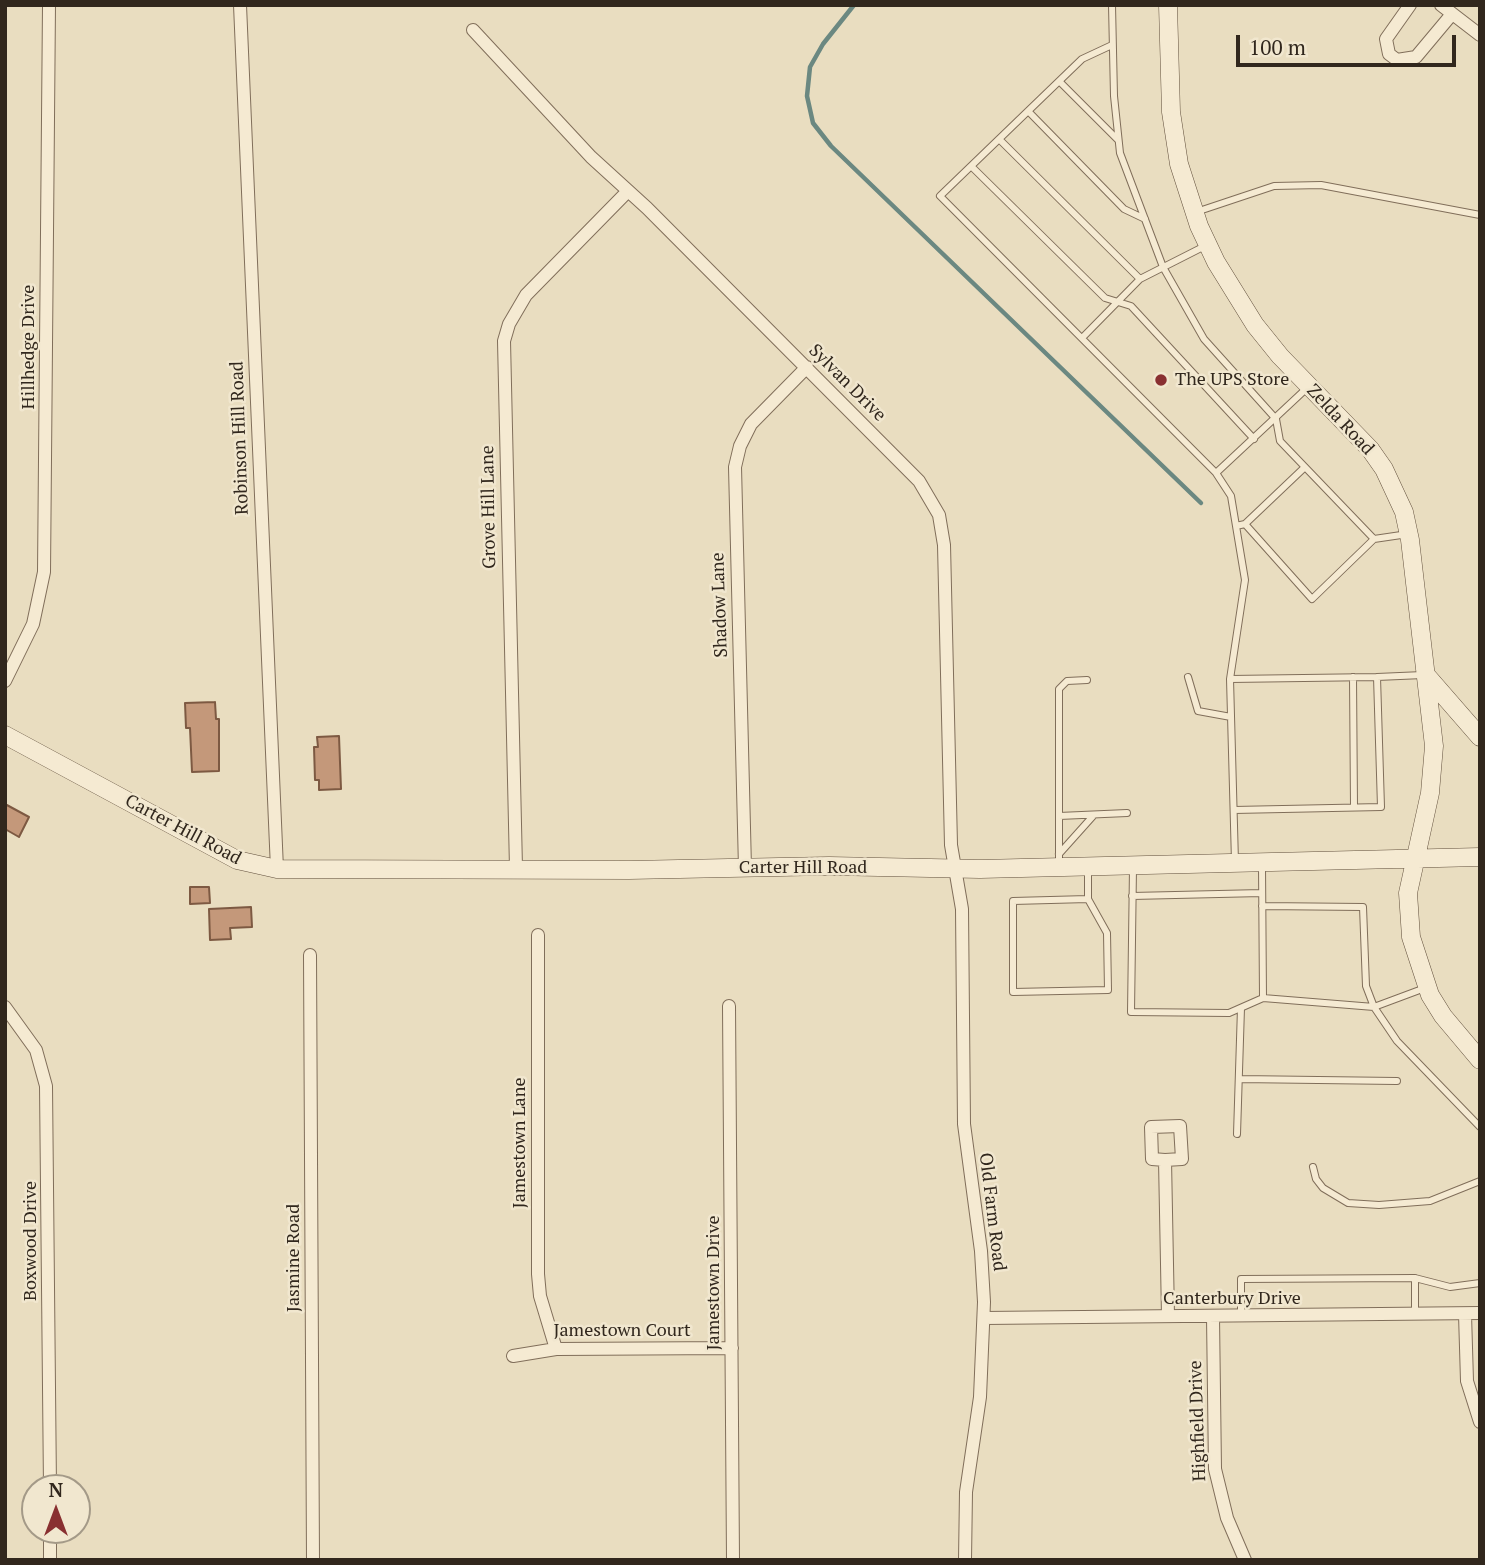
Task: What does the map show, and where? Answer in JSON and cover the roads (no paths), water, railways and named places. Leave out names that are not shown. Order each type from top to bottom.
[{"type":"main road","name":"Zelda Road","points":[[1168,5],[1171,112],[1179,164],[1208,245],[1255,324],[1309,386],[1370,449],[1384,468],[1399,498],[1409,534],[1434,768],[1423,830],[1414,860]]},
{"type":"main road","points":[[1426,675],[1480,737]]},
{"type":"main road","name":"Carter Hill Road","points":[[5,735],[236,860],[277,869],[957,868],[1059,861],[1088,867],[1480,857]]},
{"type":"main road","points":[[1414,860],[1408,907],[1411,937],[1427,988],[1443,1016],[1480,1059]]},
{"type":"street","name":"Hillhedge Drive","points":[[5,681],[33,624],[43,584],[49,5]]},
{"type":"street","name":"Robinson Hill Road","points":[[240,5],[277,869]]},
{"type":"street","points":[[1410,5],[1385,39],[1389,54],[1397,60],[1416,57],[1446,10],[1480,35]]},
{"type":"street","name":"Sylvan Drive","points":[[473,30],[503,65],[919,481],[939,515],[944,545],[951,845],[957,868]]},
{"type":"street","name":"Grove Hill Lane","points":[[516,868],[504,341],[509,324],[526,295],[628,191]]},
{"type":"street","name":"Shadow Lane","points":[[745,868],[735,467],[740,446],[751,424],[807,367]]},
{"type":"street","name":"Old Farm Road","points":[[957,868],[962,909],[964,1124],[981,1251],[984,1318],[980,1397],[966,1492],[965,1560]]},
{"type":"street","name":"Jamestown Lane","points":[[538,935],[538,1274],[540,1296],[556,1349]]},
{"type":"street","name":"Jasmine Road","points":[[310,955],[313,1560]]},
{"type":"street","name":"Jamestown Drive","points":[[729,1006],[733,1560]]},
{"type":"street","name":"Boxwood Drive","points":[[5,1007],[36,1050],[46,1086],[50,1474]]},
{"type":"street","points":[[1165,1160],[1168,1316]]},
{"type":"street","name":"Canterbury Drive","points":[[984,1318],[1480,1313]]},
{"type":"street","points":[[1465,1314],[1467,1381],[1480,1422]]},
{"type":"street","name":"Highfield Drive","points":[[1213,1317],[1215,1469],[1227,1518],[1245,1560]]},
{"type":"street","name":"Jamestown Court","points":[[513,1356],[556,1349],[732,1348]]},
{"type":"lane","points":[[1112,5],[1118,141],[1163,267],[1205,339],[1276,418],[1280,441],[1374,539]]},
{"type":"lane","points":[[1112,45],[1082,59],[940,196],[1216,473],[1231,496],[1245,580],[1230,679],[1235,864]]},
{"type":"lane","points":[[1059,81],[1118,141]]},
{"type":"lane","points":[[1028,111],[1124,209],[1145,219]]},
{"type":"lane","points":[[999,139],[1140,279]]},
{"type":"lane","points":[[971,166],[1105,298],[1131,306],[1254,439]]},
{"type":"lane","points":[[1194,212],[1275,186],[1321,185],[1480,215]]},
{"type":"lane","points":[[1082,338],[1140,279],[1208,245]]},
{"type":"lane","points":[[1216,473],[1309,386]]},
{"type":"lane","points":[[1236,526],[1245,524],[1305,467]]},
{"type":"lane","points":[[1245,524],[1312,599],[1374,539],[1409,534]]},
{"type":"lane","points":[[1230,679],[1426,675]]},
{"type":"lane","points":[[1188,677],[1198,711],[1231,717]]},
{"type":"lane","points":[[1353,677],[1354,807]]},
{"type":"lane","points":[[1234,810],[1381,807],[1377,677]]},
{"type":"lane","points":[[1059,861],[1059,689],[1067,681],[1087,680]]},
{"type":"lane","points":[[1059,816],[1127,813]]},
{"type":"lane","points":[[1059,861],[1093,816]]},
{"type":"lane","points":[[1262,864],[1263,998]]},
{"type":"lane","points":[[1133,866],[1131,1012],[1229,1013],[1263,998],[1374,1007],[1427,988]]},
{"type":"lane","points":[[1088,867],[1088,900],[1107,933],[1108,990],[1013,992],[1013,901],[1088,900]]},
{"type":"lane","points":[[1132,897],[1262,893]]},
{"type":"lane","points":[[1262,905],[1363,907],[1366,986],[1374,1007],[1397,1041],[1480,1127]]},
{"type":"lane","points":[[1237,1134],[1241,1008]]},
{"type":"lane","points":[[1239,1079],[1396,1081]]},
{"type":"lane","points":[[1313,1167],[1322,1188],[1348,1203],[1378,1205],[1430,1201],[1480,1181]]},
{"type":"lane","points":[[1415,1278],[1415,1315]]},
{"type":"lane","points":[[1241,1317],[1241,1279],[1415,1278],[1450,1287],[1480,1283]]},
{"type":"waterway","points":[[854,5],[823,44],[810,67],[807,96],[813,123],[831,146],[1201,503]]},
{"type":"place","name":"The UPS Store","points":[[1161,380]]}]
